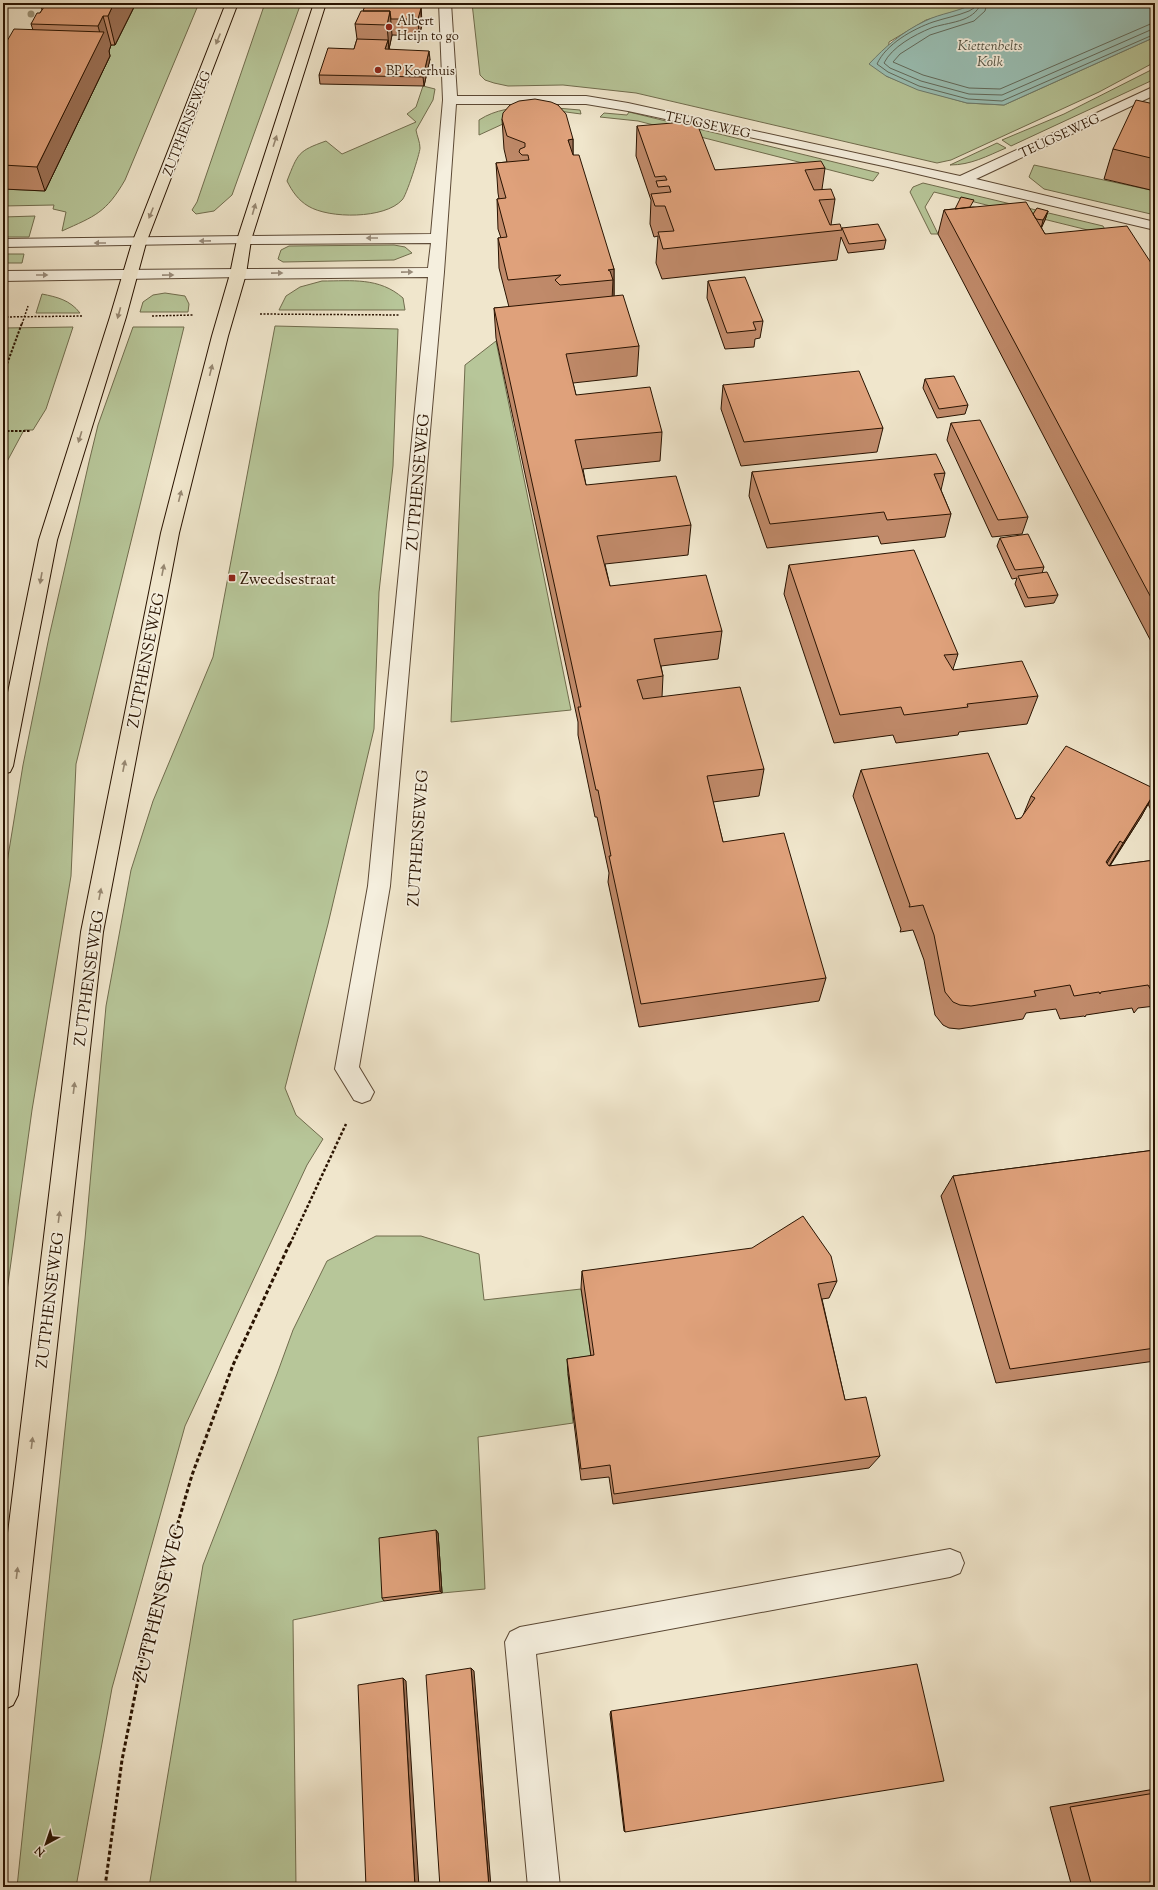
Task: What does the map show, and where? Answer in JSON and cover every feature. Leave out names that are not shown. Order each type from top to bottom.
[{"type":"main road","name":"ZUTPHENSEWEG","points":[[3,766],[48,540],[118,317],[139,243],[232,3]]},
{"type":"main road","name":"ZUTPHENSEWEG","points":[[3,1695],[92,932],[170,534],[220,336],[238,274],[244,240],[320,3]]},
{"type":"street","name":"ZUTPHENSEWEG","points":[[362,1092],[348,1069],[379,886],[436,272],[450,100],[445,3]]},
{"type":"street","name":"TEUGSEWEG","points":[[963,180],[1155,90]]},
{"type":"street","name":"TEUGSEWEG","points":[[450,100],[586,100],[628,106],[963,180],[1155,226]]},
{"type":"street","points":[[3,243],[139,243],[244,240],[439,238]]},
{"type":"street","points":[[3,276],[436,272]]},
{"type":"street","points":[[544,1887],[520,1642],[950,1563]]},
{"type":"path","points":[[3,375],[24,317]]},
{"type":"path","points":[[3,431],[30,431]]},
{"type":"path","name":"ZUTPHENSEWEG","points":[[105,1887],[122,1760],[152,1615],[192,1475],[233,1366],[362,1092]]},
{"type":"green space","points":[[136,3],[199,3],[125,180],[118,191],[112,200],[99,212],[62,231],[66,212],[53,209],[54,205],[3,206],[3,189],[45,191],[110,56],[106,56],[111,45],[115,45]]},
{"type":"green space","points":[[265,3],[301,3],[232,195],[214,211],[196,214],[192,210],[197,202]]},
{"type":"green space","points":[[472,3],[974,3],[964,9],[926,20],[889,42],[886,76],[918,89],[967,103],[1004,105],[1155,37],[1155,62],[1099,92],[951,160],[937,163],[636,93],[563,85],[508,86],[485,80],[480,75]]},
{"type":"green space","points":[[1155,68],[1155,79],[1011,146],[1002,140],[1064,114]]},
{"type":"green space","points":[[423,86],[435,89],[433,100],[416,130],[420,148],[409,184],[402,200],[383,211],[370,214],[342,215],[317,210],[304,204],[298,198],[287,181],[300,154],[326,141],[342,154],[416,122],[407,114],[416,107]]},
{"type":"green space","points":[[533,106],[580,110],[581,114],[551,110],[529,112],[479,135],[479,120],[485,116],[519,107]]},
{"type":"green space","points":[[629,112],[879,173],[873,181],[638,121],[600,117],[604,113],[627,115]]},
{"type":"green space","points":[[997,143],[1006,148],[972,162],[950,165]]},
{"type":"green space","points":[[1034,165],[1155,191],[1155,215],[1044,189],[1029,177]]},
{"type":"green space","points":[[923,183],[1103,226],[1108,235],[934,192],[925,207],[938,234],[931,234],[910,192],[913,187]]},
{"type":"green space","points":[[35,216],[29,237],[3,237],[3,217]]},
{"type":"green space","points":[[394,245],[405,247],[412,253],[394,260],[283,262],[278,259],[281,250],[289,246]]},
{"type":"green space","points":[[3,254],[24,254],[22,263],[3,263]]},
{"type":"green space","points":[[322,281],[354,281],[375,283],[384,286],[403,298],[405,310],[279,310],[286,296],[300,287]]},
{"type":"green space","points":[[165,293],[185,296],[189,304],[188,312],[140,312],[143,302],[153,295]]},
{"type":"green space","points":[[42,294],[68,302],[80,313],[36,313]]},
{"type":"green space","points":[[275,326],[398,329],[393,466],[379,592],[374,729],[328,924],[285,1088],[296,1115],[323,1139],[307,1165],[185,1426],[112,1688],[76,1887],[17,1887],[85,1239],[106,1006],[131,870],[153,801],[213,657]]},
{"type":"green space","points":[[73,327],[46,409],[33,430],[24,430],[3,469],[3,328]]},
{"type":"green space","points":[[133,327],[184,327],[76,764],[71,876],[32,1110],[3,1320],[3,887],[23,765],[49,637],[89,462],[98,425]]},
{"type":"green space","points":[[496,341],[571,710],[451,722],[465,365]]},
{"type":"green space","points":[[376,1236],[421,1236],[479,1254],[484,1300],[581,1289],[593,1370],[568,1374],[573,1423],[478,1437],[485,1589],[442,1593],[438,1533],[384,1601],[293,1620],[296,1887],[149,1887],[203,1565],[293,1330],[327,1261]]},
{"type":"water","name":"Kiettenbelts Kolk","points":[[974,3],[1155,3],[1155,37],[1004,105],[967,103],[918,90],[886,76],[869,64],[895,40],[917,25],[931,18]]},
{"type":"building","points":[[43,3],[114,3],[108,16],[103,16],[98,26],[31,24],[37,13],[40,13],[44,7],[41,6]]},
{"type":"building","points":[[366,3],[420,3],[421,8],[418,19],[391,19],[390,11],[363,11]]},
{"type":"building","points":[[361,11],[390,11],[387,25],[355,24]]},
{"type":"building","points":[[14,29],[104,32],[37,167],[3,165],[3,48]]},
{"type":"building","points":[[357,39],[388,40],[385,49],[429,51],[423,77],[319,75],[328,48],[354,49]]},
{"type":"building","points":[[535,99],[558,105],[566,114],[573,139],[568,140],[573,155],[579,155],[614,269],[608,270],[610,271],[613,280],[560,285],[555,280],[561,275],[508,280],[498,238],[507,237],[497,199],[506,198],[496,163],[529,160],[528,155],[522,155],[519,152],[520,149],[525,147],[525,143],[507,136],[502,119],[503,113],[510,105],[519,101]]},
{"type":"building","points":[[1136,100],[1155,103],[1155,159],[1113,149]]},
{"type":"building","points":[[696,121],[715,170],[821,161],[825,168],[805,170],[814,190],[831,189],[835,199],[819,200],[830,225],[840,224],[842,230],[663,249],[658,232],[674,231],[665,206],[655,206],[651,194],[671,192],[669,186],[658,187],[656,181],[667,180],[665,176],[655,177],[637,126]]},
{"type":"building","points":[[961,197],[974,200],[970,207],[955,209]]},
{"type":"building","points":[[1026,202],[1045,234],[1127,226],[1155,269],[1155,605],[944,210]]},
{"type":"building","points":[[1037,208],[1048,211],[1043,220],[1036,219],[1033,214]]},
{"type":"building","points":[[878,224],[886,240],[849,244],[842,228]]},
{"type":"building","points":[[745,277],[763,321],[753,322],[756,330],[727,333],[708,281]]},
{"type":"building","points":[[623,295],[639,346],[566,354],[576,395],[650,387],[662,432],[575,440],[586,485],[676,476],[691,525],[597,536],[610,586],[706,575],[722,631],[654,639],[663,676],[637,680],[643,699],[740,687],[764,769],[707,776],[723,842],[784,833],[826,978],[641,1004],[609,856],[611,856],[598,790],[596,790],[578,707],[581,707],[494,308]]},
{"type":"building","points":[[859,371],[883,428],[744,442],[723,385]]},
{"type":"building","points":[[954,376],[968,405],[939,409],[925,379]]},
{"type":"building","points":[[980,420],[1028,517],[998,520],[951,423]]},
{"type":"building","points":[[936,454],[945,473],[934,474],[951,514],[887,520],[884,512],[770,524],[752,472]]},
{"type":"building","points":[[1028,534],[1044,567],[1015,570],[1000,538]]},
{"type":"building","points":[[914,550],[958,654],[944,655],[953,670],[1022,661],[1038,696],[967,704],[968,707],[904,715],[901,707],[840,715],[789,565]]},
{"type":"building","points":[[1047,572],[1058,595],[1028,598],[1018,576]]},
{"type":"building","points":[[1066,746],[1155,789],[1155,792],[1123,843],[1120,841],[1106,862],[1109,866],[1155,860],[1155,984],[1150,985],[1151,990],[1148,985],[1101,992],[1100,994],[1099,992],[1074,996],[1070,985],[1034,991],[1036,996],[971,1006],[960,1005],[953,1002],[945,992],[934,935],[923,905],[909,907],[910,905],[861,770],[988,753],[1016,819],[1021,818],[1035,798],[1031,796]]},
{"type":"building","points":[[1155,1150],[1155,1348],[1010,1369],[953,1176]]},
{"type":"building","points":[[803,1216],[831,1256],[837,1281],[818,1284],[845,1400],[866,1397],[880,1456],[614,1494],[610,1465],[581,1469],[567,1359],[594,1355],[582,1271],[752,1248]]},
{"type":"building","points":[[436,1530],[440,1591],[382,1598],[379,1538]]},
{"type":"building","points":[[917,1664],[944,1781],[625,1832],[611,1711]]},
{"type":"building","points":[[471,1668],[489,1887],[440,1887],[426,1675]]},
{"type":"building","points":[[403,1678],[415,1887],[366,1887],[358,1685]]},
{"type":"building","points":[[1155,1793],[1155,1887],[1092,1887],[1070,1807]]},
{"type":"place","name":"Albert Heijn to go","points":[[389,27]]},
{"type":"place","name":"BP Koerhuis","points":[[378,70]]},
{"type":"place","name":"Zweedsestraat","points":[[232,578]]}]
